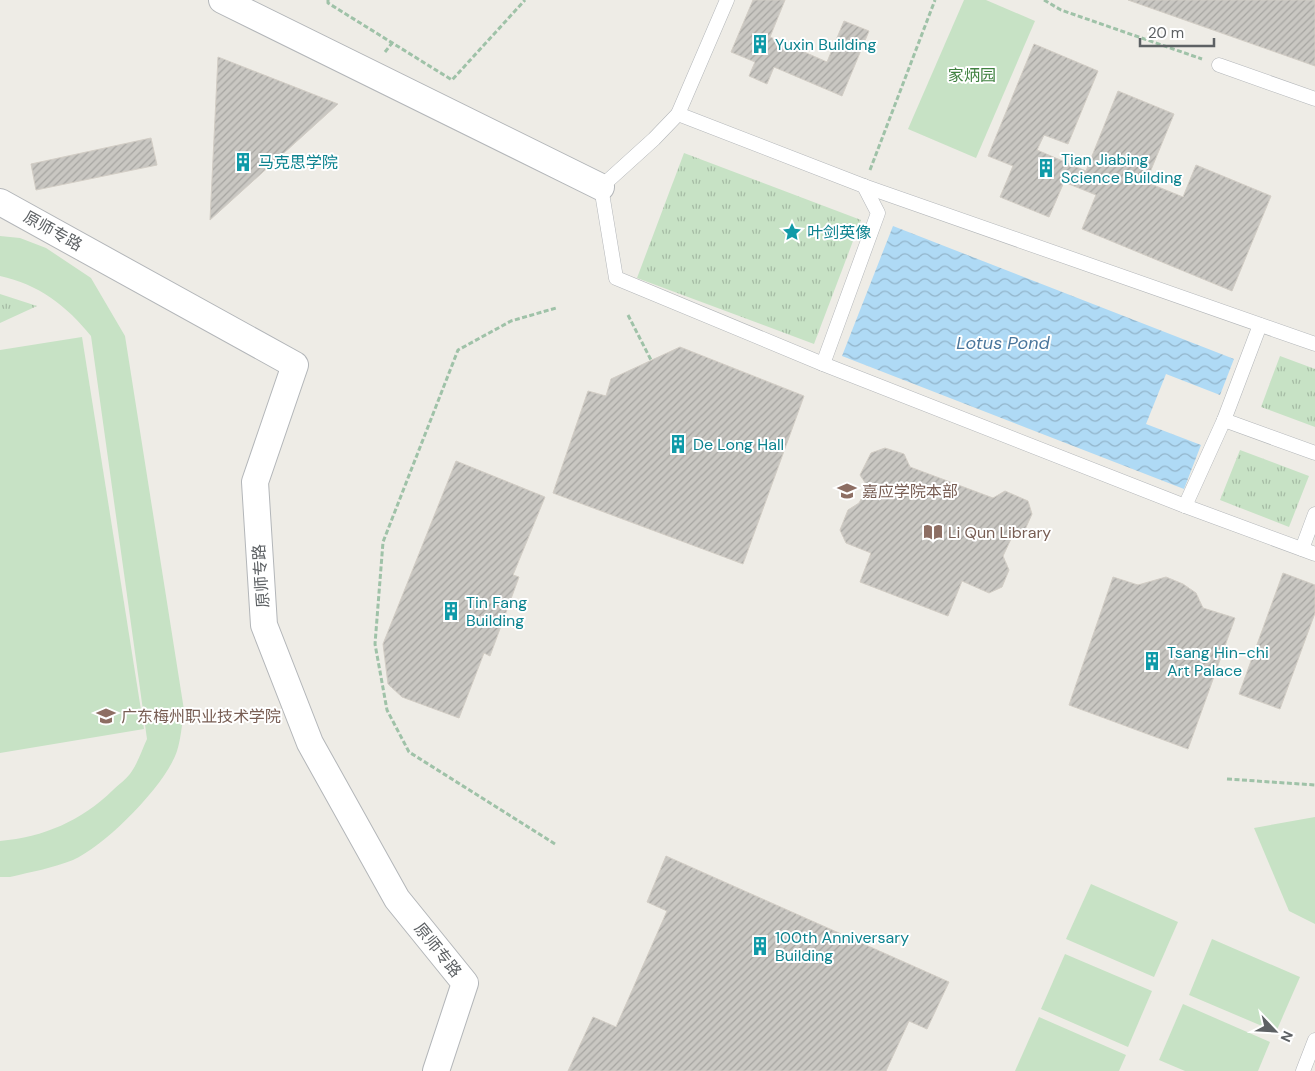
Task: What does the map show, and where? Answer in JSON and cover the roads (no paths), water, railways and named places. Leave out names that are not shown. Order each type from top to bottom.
[{"type":"street","points":[[222,0],[601,187]]},
{"type":"street","name":"原师专路","points":[[0,202],[295,365],[255,482],[264,625],[310,743],[396,899],[465,982],[436,1071]]},
{"type":"lane","points":[[727,0],[678,114],[654,139],[601,187],[616,278],[823,364],[1185,506],[1315,554]]},
{"type":"lane","points":[[1219,65],[1315,99]]},
{"type":"lane","points":[[678,114],[864,186],[1315,344]]},
{"type":"lane","points":[[823,364],[878,213],[864,186]]},
{"type":"lane","points":[[1185,506],[1224,420],[1260,325]]},
{"type":"lane","points":[[1224,420],[1315,453]]},
{"type":"lane","points":[[1302,549],[1315,514]]},
{"type":"lane","points":[[1303,1071],[1315,1040]]},
{"type":"water","name":"Lotus Pond","points":[[893,226],[1234,359],[1220,395],[1166,374],[1146,424],[1201,445],[1184,489],[842,356]]},
{"type":"place","name":"Yuxin Building","points":[[760,44]]},
{"type":"place","name":"马克思学院","points":[[243,162]]},
{"type":"place","name":"Tian Jiabing Science Building","points":[[1046,168]]},
{"type":"place","name":"叶剑英像","points":[[792,232]]},
{"type":"place","name":"De Long Hall","points":[[678,444]]},
{"type":"place","name":"嘉应学院本部","points":[[847,491]]},
{"type":"place","name":"Li Qun Library","points":[[933,532]]},
{"type":"place","name":"Tin Fang Building","points":[[451,611]]},
{"type":"place","name":"Tsang Hin-chi Art Palace","points":[[1152,661]]},
{"type":"place","name":"广东梅州职业技术学院","points":[[106,716]]},
{"type":"place","name":"100th Anniversary Building","points":[[760,946]]},
{"type":"park label","name":"家炳园","points":[[972,75]]}]
